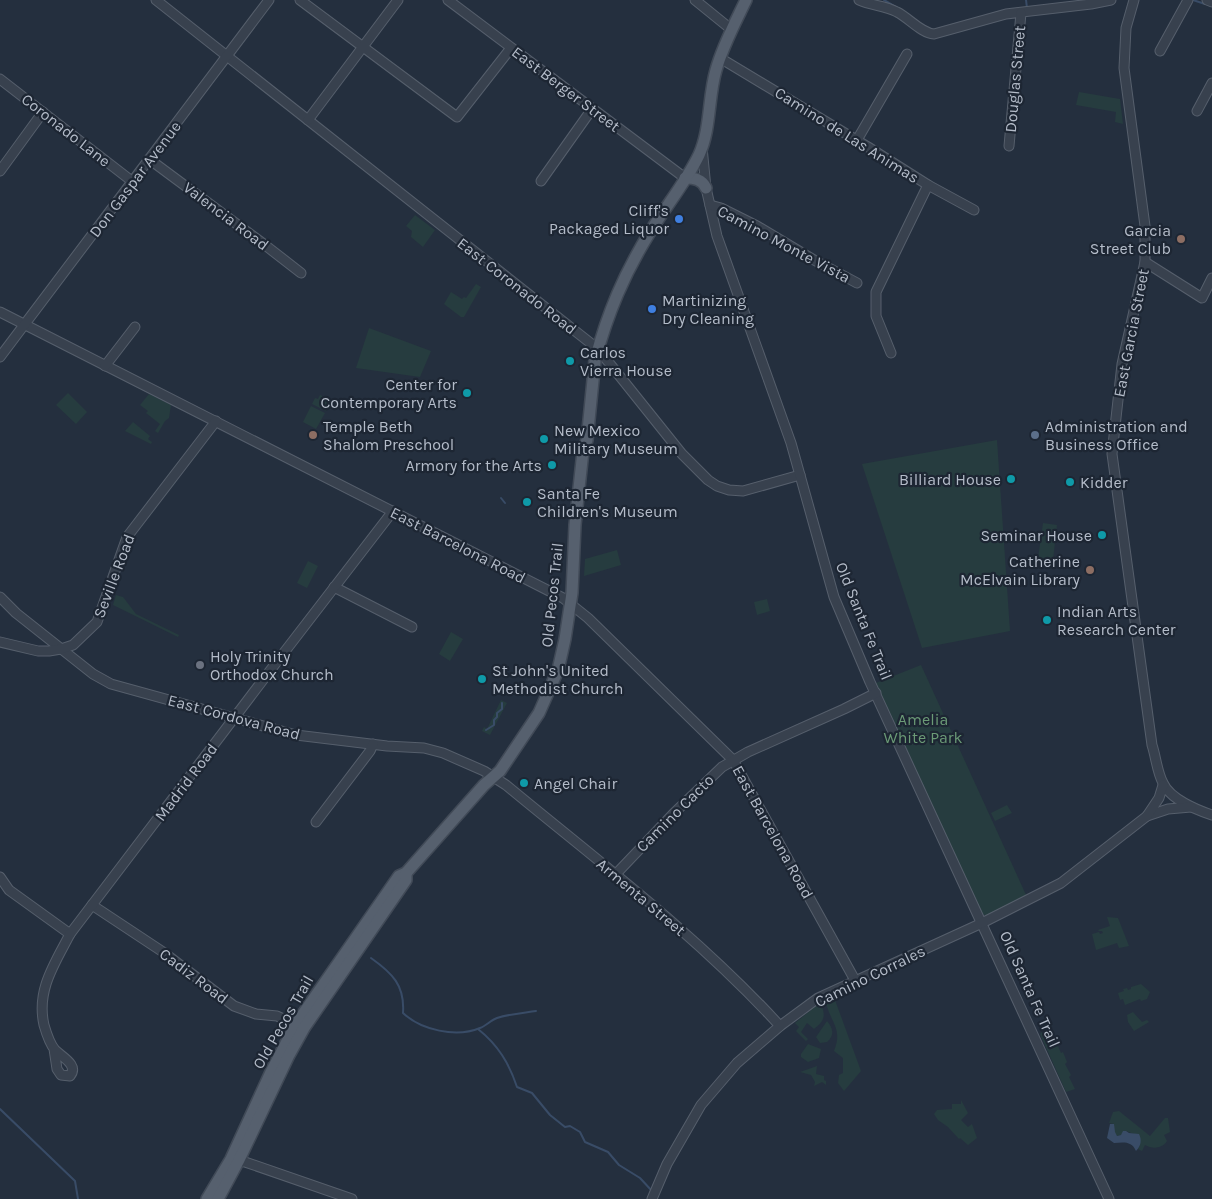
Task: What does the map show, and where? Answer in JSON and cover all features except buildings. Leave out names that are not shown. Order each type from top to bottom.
[{"type":"main road","name":"Old Santa Fe Trail","points":[[702,146],[712,87],[720,58],[746,0]]},
{"type":"main road","name":"Old Pecos Trail","points":[[218,1199],[271,1072],[392,885],[399,876],[406,873],[494,777],[536,718],[558,670],[562,654],[572,592],[575,525],[583,451],[587,440],[595,360],[598,349],[614,298],[702,146]]},
{"type":"main road","points":[[685,178],[694,178],[703,183],[706,188]]},
{"type":"main road","name":"Old Pecos Trail","points":[[207,1199],[235,1160]]},
{"type":"street","name":"East Coronado Road","points":[[156,0],[598,349],[682,454],[695,468],[717,486],[729,490],[743,491],[800,475]]},
{"type":"street","name":"Don Gaspar Avenue","points":[[0,358],[269,0]]},
{"type":"street","points":[[300,0],[457,118],[511,48]]},
{"type":"street","points":[[308,120],[398,0]]},
{"type":"street","name":"East Berger Street","points":[[448,0],[685,178]]},
{"type":"street","points":[[695,0],[732,30]]},
{"type":"street","points":[[859,0],[869,4],[884,6],[898,12],[913,21],[926,33],[934,34],[1006,14],[1111,0]]},
{"type":"street","name":"East Garcia Street","points":[[1134,0],[1126,28],[1124,68],[1145,226],[1145,262],[1122,364],[1112,454],[1152,745],[1163,785]]},
{"type":"street","points":[[1207,0],[1212,2]]},
{"type":"street","points":[[1160,50],[1187,1]]},
{"type":"street","name":"Douglas Street","points":[[1009,146],[1021,13]]},
{"type":"street","points":[[857,140],[907,54]]},
{"type":"street","name":"Camino de Las Animas","points":[[720,58],[974,210]]},
{"type":"street","name":"Coronado Lane","points":[[0,79],[133,182]]},
{"type":"street","points":[[1196,112],[1212,83]]},
{"type":"street","points":[[541,181],[592,109]]},
{"type":"street","points":[[0,171],[43,112]]},
{"type":"street","name":"Old Santa Fe Trail","points":[[702,146],[706,188],[720,244],[787,432],[834,597],[876,693],[1109,1199]]},
{"type":"street","name":"Valencia Road","points":[[150,159],[301,273]]},
{"type":"street","points":[[891,353],[876,316],[876,292],[928,184]]},
{"type":"street","name":"Camino Monte Vista","points":[[710,205],[721,208],[757,226],[814,260],[857,282]]},
{"type":"street","points":[[1145,262],[1202,298],[1212,278]]},
{"type":"street","name":"East Barcelona Road","points":[[0,312],[555,594],[588,618],[733,760],[856,982]]},
{"type":"street","points":[[104,366],[135,327]]},
{"type":"street","name":"Seville Road","points":[[0,642],[49,652],[73,645],[97,622],[127,537],[216,421]]},
{"type":"street","name":"Madrid Road","points":[[54,1049],[42,1015],[43,991],[46,980],[70,934],[393,512]]},
{"type":"street","points":[[334,587],[412,627]]},
{"type":"street","name":"East Cordova Road","points":[[0,597],[16,613],[93,674],[105,681],[296,735],[429,749],[484,771],[494,777]]},
{"type":"street","name":"Camino Cacto","points":[[615,875],[672,814],[722,767],[733,760],[876,693]]},
{"type":"street","points":[[316,822],[370,751],[373,744]]},
{"type":"street","name":"Armenta Street","points":[[494,777],[615,875],[725,969],[780,1026]]},
{"type":"street","points":[[1163,785],[1176,798],[1192,807],[1212,814]]},
{"type":"street","name":"Camino Corrales","points":[[652,1199],[667,1164],[701,1105],[737,1063],[780,1026],[818,998],[856,982],[1061,883],[1147,816],[1159,798],[1163,785]]},
{"type":"street","name":"Camino Corrales","points":[[1147,816],[1168,809],[1192,807]]},
{"type":"street","points":[[0,877],[9,890],[70,934]]},
{"type":"street","name":"Cadiz Road","points":[[92,906],[157,948],[234,1006],[256,1014],[277,1016],[300,1026]]},
{"type":"street","points":[[235,1160],[352,1199]]},
{"type":"green space","points":[[1079,92],[1120,99],[1123,124],[1115,122],[1116,112],[1076,105]]},
{"type":"green space","points":[[415,215],[435,230],[423,247],[411,237],[412,231],[406,226]]},
{"type":"green space","points":[[476,284],[481,287],[464,317],[461,317],[444,304],[451,292],[462,299],[466,298]]},
{"type":"green space","points":[[369,328],[431,351],[420,377],[356,368]]},
{"type":"green space","points":[[68,393],[87,412],[76,424],[56,405]]},
{"type":"green space","points":[[149,394],[171,405],[169,418],[158,433],[155,431],[160,424],[146,413],[148,411],[140,405]]},
{"type":"green space","points":[[320,395],[331,400],[326,411],[312,404],[315,398],[318,399]]},
{"type":"green space","points":[[311,406],[325,413],[316,429],[303,422]]},
{"type":"green space","points":[[133,422],[150,436],[148,439],[152,442],[151,444],[125,431]]},
{"type":"green space","points":[[997,440],[1010,631],[922,648],[862,464]]},
{"type":"green space","points":[[1043,523],[1057,525],[1053,560],[1038,558]]},
{"type":"green space","points":[[617,550],[621,565],[584,576],[585,559]]},
{"type":"green space","points":[[308,561],[318,566],[307,588],[297,583]]},
{"type":"green space","points":[[116,595],[123,597],[136,614],[179,635],[178,637],[113,605]]},
{"type":"green space","points":[[767,599],[770,611],[757,615],[754,602]]},
{"type":"green space","points":[[451,632],[463,639],[450,661],[439,654]]},
{"type":"green space","name":"Amelia White Park","points":[[921,665],[1027,897],[988,916],[982,914],[876,683]]},
{"type":"green space","points":[[501,700],[507,703],[490,735],[482,731],[484,727],[487,729]]},
{"type":"green space","points":[[1007,805],[1012,813],[995,821],[991,813]]},
{"type":"green space","points":[[1107,917],[1118,918],[1129,946],[1119,948],[1117,943],[1096,950],[1092,934],[1103,933],[1098,930],[1110,926]]},
{"type":"green space","points":[[1141,984],[1150,992],[1147,999],[1141,1001],[1140,999],[1125,1005],[1123,999],[1120,1000],[1118,993],[1124,991],[1123,989],[1127,988],[1128,990]]},
{"type":"green space","points":[[835,1000],[861,1071],[844,1091],[838,1083],[839,1075],[843,1073],[843,1058],[834,1051],[837,1031],[826,1003]]},
{"type":"green space","points":[[816,1006],[822,1007],[823,1019],[814,1029],[807,1023],[801,1032],[808,1039],[806,1041],[796,1031],[799,1027],[795,1023]]},
{"type":"green space","points":[[1133,1012],[1142,1022],[1147,1020],[1149,1022],[1134,1031],[1128,1022],[1127,1015]]},
{"type":"green space","points":[[827,1021],[831,1026],[832,1034],[827,1042],[820,1043],[816,1037]]},
{"type":"green space","points":[[1049,1026],[1061,1053],[1063,1052],[1067,1062],[1065,1064],[1071,1075],[1069,1077],[1075,1089],[1066,1092],[1040,1034]]},
{"type":"green space","points":[[808,1044],[821,1049],[819,1058],[808,1062],[801,1057],[801,1054]]},
{"type":"green space","points":[[817,1066],[816,1074],[824,1076],[826,1085],[822,1082],[814,1086],[815,1082],[811,1075],[800,1072]]},
{"type":"green space","points":[[961,1100],[968,1113],[961,1120],[968,1127],[972,1124],[977,1138],[968,1145],[938,1120],[934,1114],[937,1110],[952,1109],[952,1104],[961,1104]]},
{"type":"green space","points":[[1119,1111],[1150,1136],[1165,1118],[1168,1118],[1170,1132],[1164,1135],[1167,1141],[1165,1144],[1157,1148],[1145,1145],[1142,1151],[1138,1149],[1140,1145],[1134,1134],[1126,1131],[1117,1136],[1114,1132],[1114,1124],[1109,1123],[1113,1112]]},
{"type":"water","points":[[1110,1124],[1114,1124],[1117,1136],[1121,1135],[1123,1131],[1139,1134],[1140,1143],[1136,1151],[1130,1144],[1124,1142],[1114,1143],[1107,1138]]},
{"type":"waterway","points":[[884,0],[898,8]]},
{"type":"waterway","points":[[1026,0],[1027,8]]},
{"type":"waterway","points":[[1193,0],[1205,4]]},
{"type":"waterway","points":[[501,498],[505,503]]},
{"type":"waterway","points":[[486,730],[494,725],[497,713],[502,709],[502,703]]},
{"type":"waterway","points":[[371,958],[396,981],[402,995],[403,1013],[410,1019],[429,1028],[450,1032],[471,1031],[497,1018],[536,1011]]},
{"type":"waterway","points":[[478,1029],[502,1055],[517,1087],[532,1093],[550,1115],[565,1127],[570,1126],[580,1132],[585,1142],[608,1152],[619,1165],[640,1178],[652,1191]]},
{"type":"waterway","points":[[0,1109],[75,1181],[78,1199]]},
{"type":"place","name":"Cliff's Packaged Liquor","points":[[679,219]]},
{"type":"place","name":"Garcia Street Club","points":[[1181,239]]},
{"type":"place","name":"Martinizing Dry Cleaning","points":[[652,309]]},
{"type":"place","name":"Carlos Vierra House","points":[[570,361]]},
{"type":"place","name":"Center for Contemporary Arts","points":[[467,393]]},
{"type":"place","name":"Temple Beth Shalom Preschool","points":[[313,435]]},
{"type":"place","name":"Administration and Business Office","points":[[1035,435]]},
{"type":"place","name":"New Mexico Military Museum","points":[[544,439]]},
{"type":"place","name":"Armory for the Arts","points":[[552,465]]},
{"type":"place","name":"Billiard House","points":[[1011,479]]},
{"type":"place","name":"Kidder","points":[[1070,482]]},
{"type":"place","name":"Santa Fe Children's Museum","points":[[527,502]]},
{"type":"place","name":"Seminar House","points":[[1102,535]]},
{"type":"place","name":"Catherine McElvain Library","points":[[1090,570]]},
{"type":"place","name":"Indian Arts Research Center","points":[[1047,620]]},
{"type":"place","name":"Holy Trinity Orthodox Church","points":[[200,665]]},
{"type":"place","name":"St John's United Methodist Church","points":[[482,679]]},
{"type":"place","name":"Angel Chair","points":[[524,783]]}]
